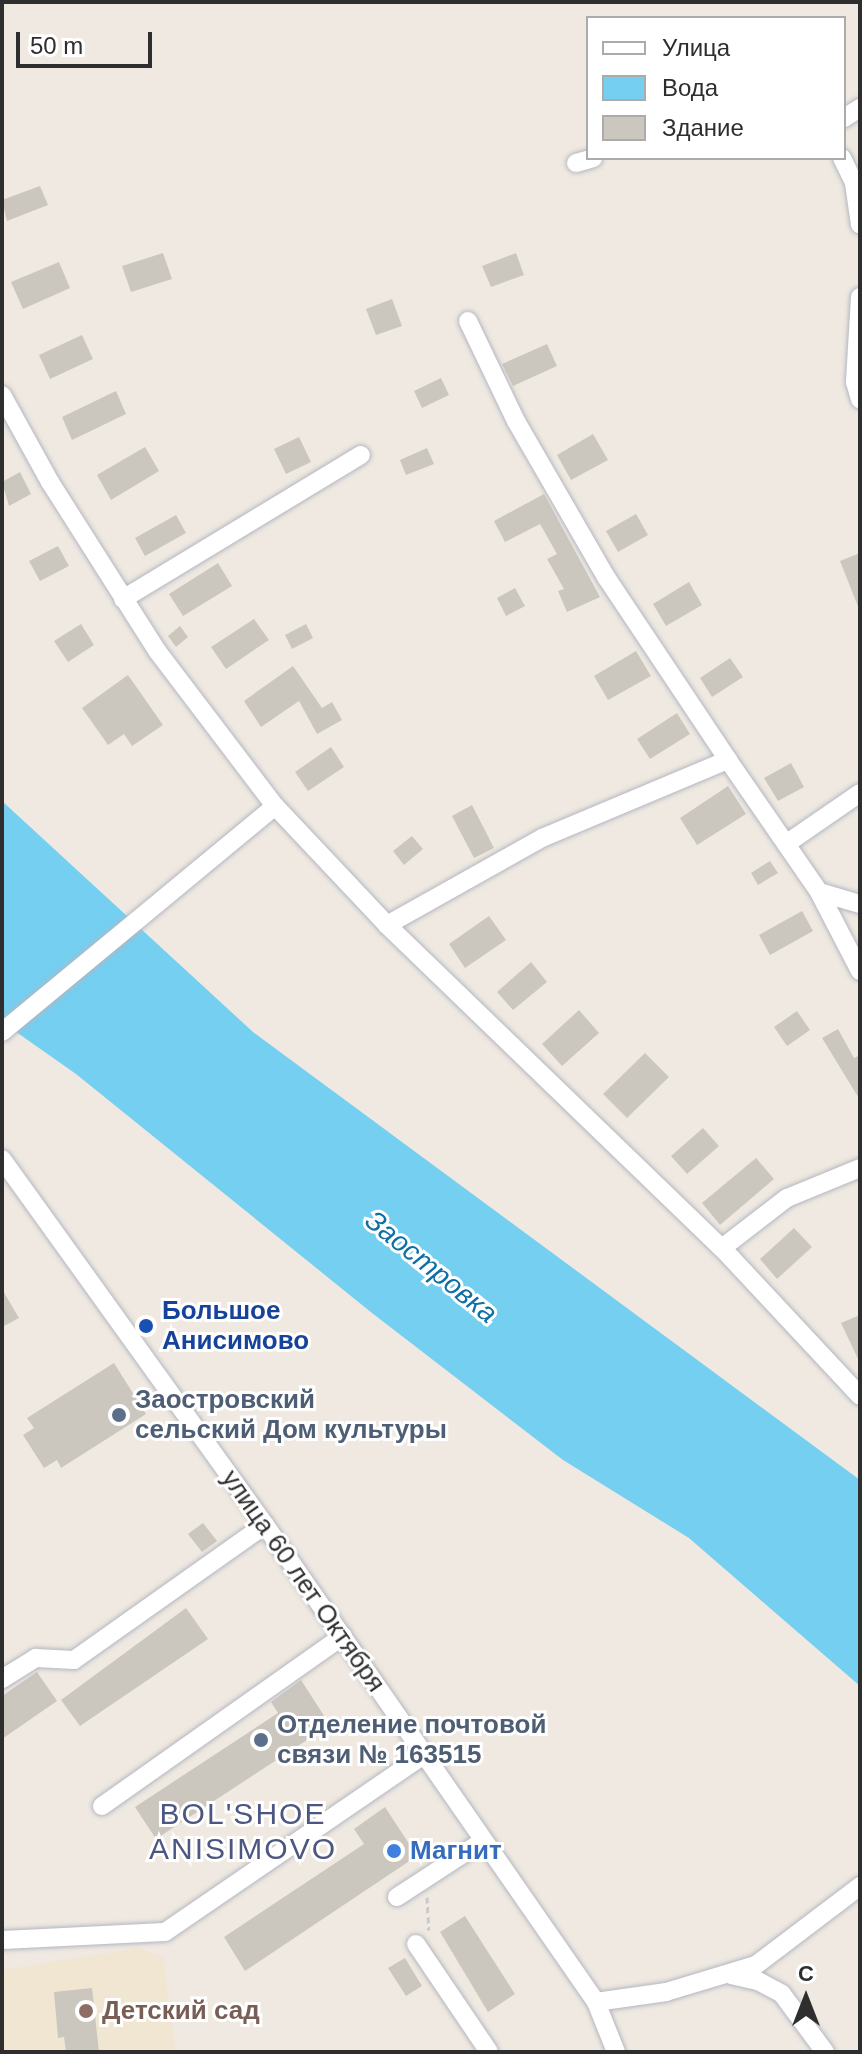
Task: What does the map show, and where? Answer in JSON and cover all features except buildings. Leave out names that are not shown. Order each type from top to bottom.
[{"type":"street","points":[[843,160],[854,183],[860,225]]},
{"type":"street","points":[[860,297],[855,382],[860,399]]},
{"type":"street","points":[[468,321],[516,421],[598,564],[819,892],[860,971]]},
{"type":"street","points":[[2,395],[123,599],[275,806],[387,925],[722,1248],[858,1392]]},
{"type":"street","points":[[123,599],[361,455]]},
{"type":"street","points":[[387,925],[542,838],[728,760]]},
{"type":"street","points":[[786,844],[860,793]]},
{"type":"street","points":[[2,1032],[275,806]]},
{"type":"street","points":[[819,892],[860,904]]},
{"type":"street","name":"улица 60 лет Октября","points":[[2,1159],[265,1525],[596,2002],[616,2052]]},
{"type":"street","points":[[722,1248],[787,1198],[860,1168]]},
{"type":"street","points":[[2,1679],[36,1658],[74,1660],[265,1525]]},
{"type":"street","points":[[102,1806],[343,1636]]},
{"type":"street","points":[[2,1940],[165,1932],[425,1754]]},
{"type":"street","points":[[397,1897],[483,1841]]},
{"type":"street","points":[[596,2002],[731,1975],[756,1965],[860,1886]]},
{"type":"street","points":[[416,1944],[489,2052]]},
{"type":"street","points":[[731,1975],[758,1981],[782,1994],[825,2052]]},
{"type":"shaded area","name":"Детский сад","points":[[139,1948],[163,1957],[176,2052],[2,2052],[2,1970]]},
{"type":"water","name":"Заостровка","points":[[2,801],[253,1032],[860,1480],[860,1686],[689,1538],[563,1460],[372,1313],[76,1074],[2,1022]]},
{"type":"place","name":"Большое Анисимово","points":[[146,1326]]},
{"type":"place","name":"Заостровский сельский Дом культуры","points":[[119,1415]]},
{"type":"place","name":"Отделение почтовой связи № 163515","points":[[261,1740]]},
{"type":"place","name":"Магнит","points":[[394,1851]]},
{"type":"place","name":"Детский сад","points":[[86,2011]]},
{"type":"district","name":"BOL'SHOE ANISIMOVO","points":[[243,1831]]}]
